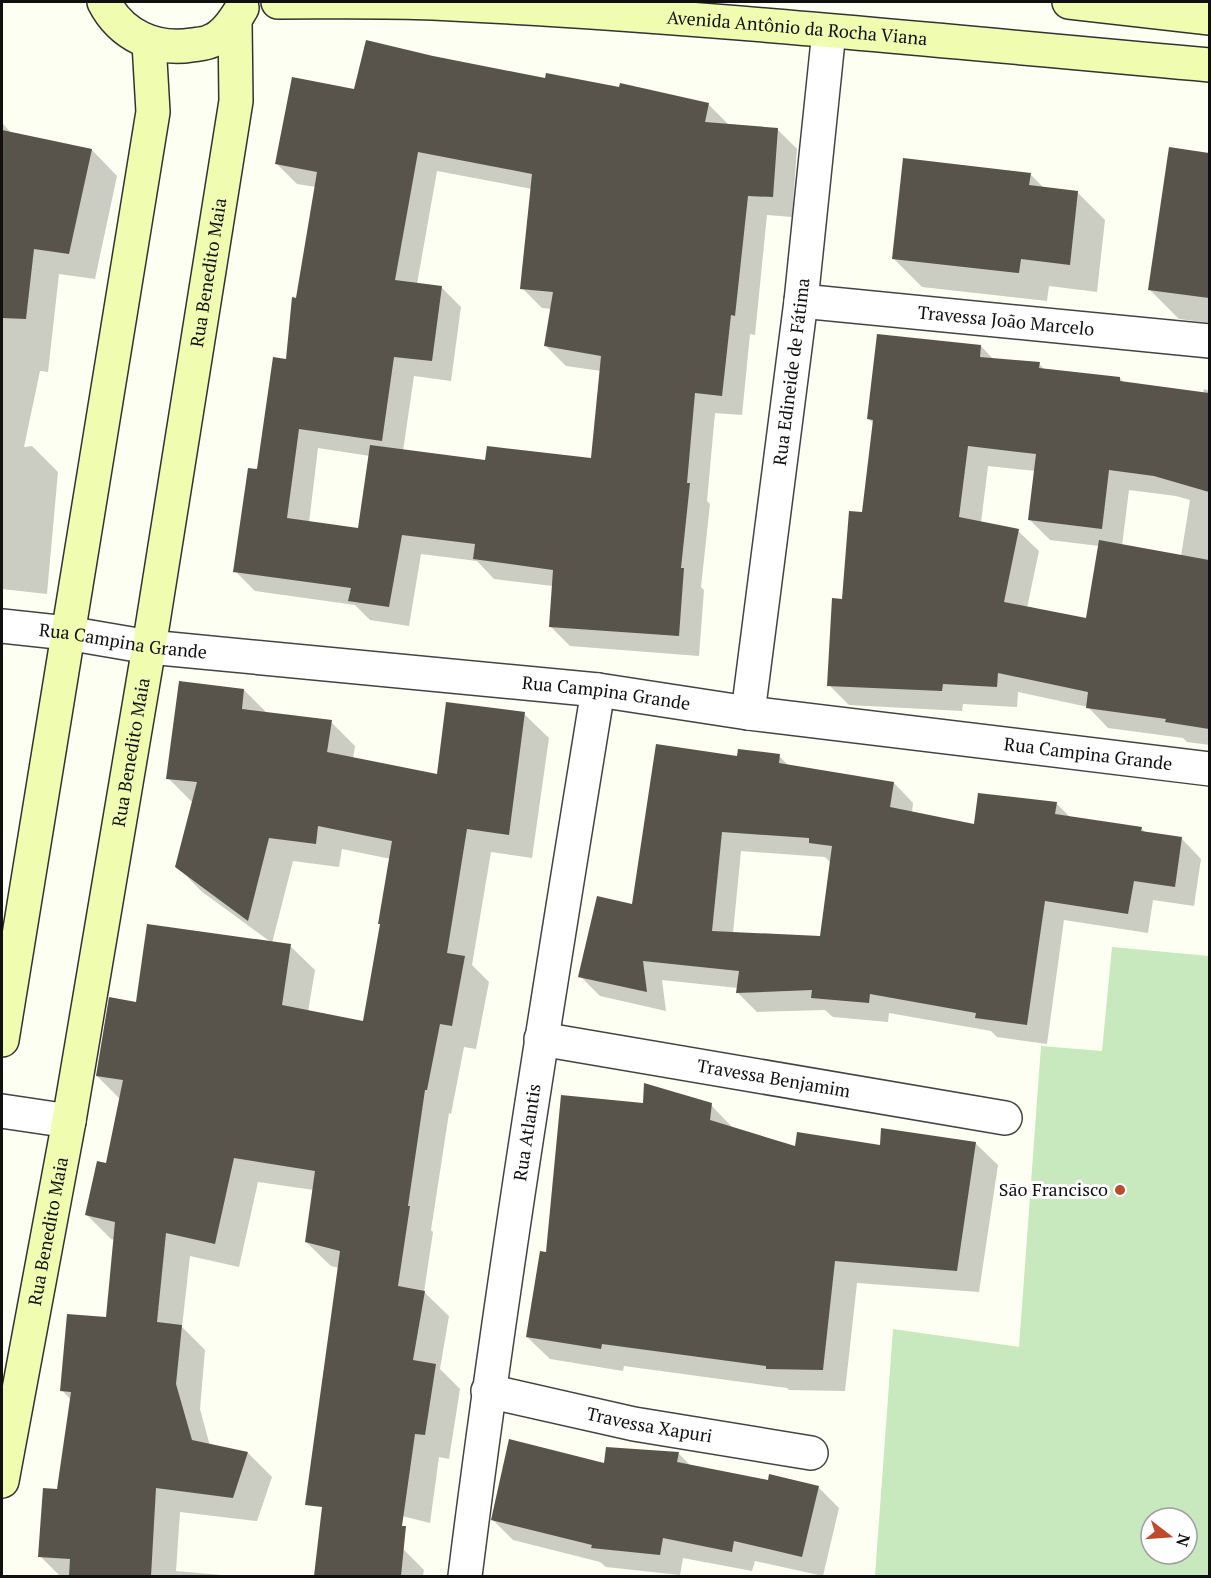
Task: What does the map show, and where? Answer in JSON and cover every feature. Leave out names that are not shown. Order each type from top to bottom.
[{"type":"street","points":[[104,2],[110,13],[127,32],[149,43],[181,47],[212,41],[240,12]]},
{"type":"street","name":"Avenida Antônio da Rocha Viana","points":[[278,2],[431,3],[671,18],[1209,65]]},
{"type":"street","points":[[1069,2],[1209,18]]},
{"type":"street","name":"Rua Benedito Maia","points":[[2,1481],[69,1121],[149,647],[236,101],[240,12]]},
{"type":"street","name":"Rua Edineide de Fátima","points":[[748,713],[801,301],[829,31]]},
{"type":"street","points":[[2,1040],[153,112],[149,43]]},
{"type":"street","name":"Travessa João Marcelo","points":[[801,301],[1209,341]]},
{"type":"street","name":"Rua Campina Grande","points":[[2,626],[68,633],[149,647],[598,690],[748,713],[1209,769]]},
{"type":"street","name":"Rua Atlantis","points":[[465,1576],[488,1390],[541,1040],[598,690]]},
{"type":"street","name":"Travessa Benjamim","points":[[541,1040],[1005,1118]]},
{"type":"street","points":[[2,1112],[69,1121]]},
{"type":"street","name":"Travessa Xapuri","points":[[488,1390],[634,1424],[811,1453]]},
{"type":"green space","name":"São Francisco","points":[[1112,947],[1209,956],[1209,1576],[875,1576],[893,1329],[1019,1347],[1041,1046],[1102,1051]]},
{"type":"building","points":[[366,40],[545,78],[546,73],[619,87],[620,83],[709,103],[705,122],[778,128],[773,197],[748,196],[735,316],[731,315],[722,396],[695,393],[687,483],[690,483],[681,568],[684,568],[679,636],[549,627],[553,570],[473,559],[475,544],[402,535],[389,607],[348,601],[351,588],[233,572],[248,468],[257,469],[273,357],[286,359],[292,297],[296,298],[317,172],[275,164],[292,77],[354,89]],"holes":[[[418,152],[532,174],[520,289],[553,292],[544,346],[601,356],[591,458],[487,446],[485,460],[370,445],[358,528],[287,518],[299,429],[382,441],[394,357],[432,361],[442,286],[395,280]]]},
{"type":"building","points":[[2,130],[92,149],[69,254],[34,249],[26,319],[2,318]]},
{"type":"building","points":[[1169,147],[1209,153],[1209,298],[1148,290]]},
{"type":"building","points":[[903,158],[1031,173],[1029,185],[1078,191],[1070,265],[1021,259],[1019,273],[892,259]]},
{"type":"building","points":[[877,334],[981,345],[980,357],[1040,362],[1039,368],[1120,377],[1120,381],[1209,393],[1209,492],[1154,476],[1109,470],[1102,529],[1028,520],[1036,454],[968,446],[959,517],[1019,529],[1004,602],[1086,618],[1099,540],[1209,560],[1209,729],[1165,722],[1166,719],[1086,708],[1088,692],[998,673],[997,687],[943,684],[942,691],[827,686],[832,598],[842,599],[849,511],[862,512],[873,420],[867,419]]},
{"type":"building","points":[[179,681],[244,689],[242,709],[332,720],[327,752],[437,774],[446,702],[525,712],[509,835],[467,829],[447,953],[465,956],[452,1026],[440,1024],[427,1090],[425,1090],[408,1206],[410,1206],[398,1286],[425,1291],[413,1360],[436,1364],[425,1435],[415,1434],[402,1526],[406,1526],[401,1576],[314,1576],[322,1507],[305,1505],[340,1251],[305,1242],[315,1171],[234,1158],[215,1244],[166,1233],[157,1322],[182,1325],[176,1384],[192,1440],[248,1452],[233,1498],[156,1488],[151,1576],[69,1576],[70,1559],[38,1557],[43,1488],[57,1489],[71,1392],[60,1391],[67,1314],[106,1317],[115,1222],[85,1215],[97,1161],[106,1163],[123,1080],[96,1076],[109,997],[136,1002],[147,924],[291,944],[282,1005],[363,1021],[380,924],[378,924],[392,841],[318,826],[316,844],[269,838],[248,921],[175,867],[197,782],[166,779]]},
{"type":"building","points":[[656,744],[737,756],[738,749],[780,754],[779,763],[894,782],[890,807],[974,824],[978,793],[1057,802],[1055,814],[1142,827],[1141,831],[1182,837],[1175,887],[1134,881],[1128,914],[1045,901],[1027,1025],[975,1018],[976,1013],[870,994],[869,1003],[811,998],[812,990],[736,993],[739,971],[643,961],[647,992],[578,977],[597,896],[632,904]],"holes":[[[722,832],[809,838],[809,843],[832,846],[820,936],[712,931]]]},
{"type":"building","points":[[644,1083],[712,1103],[710,1120],[795,1146],[797,1132],[880,1145],[881,1128],[976,1142],[957,1271],[835,1261],[823,1370],[766,1369],[766,1366],[602,1344],[601,1349],[526,1337],[540,1251],[546,1252],[561,1095],[643,1103]]},
{"type":"building","points":[[509,1439],[604,1463],[606,1447],[679,1452],[677,1462],[768,1480],[769,1474],[819,1486],[802,1557],[734,1541],[732,1552],[663,1538],[660,1555],[591,1548],[592,1545],[491,1520]]},
{"type":"place","name":"São Francisco","points":[[1120,1190]]}]
